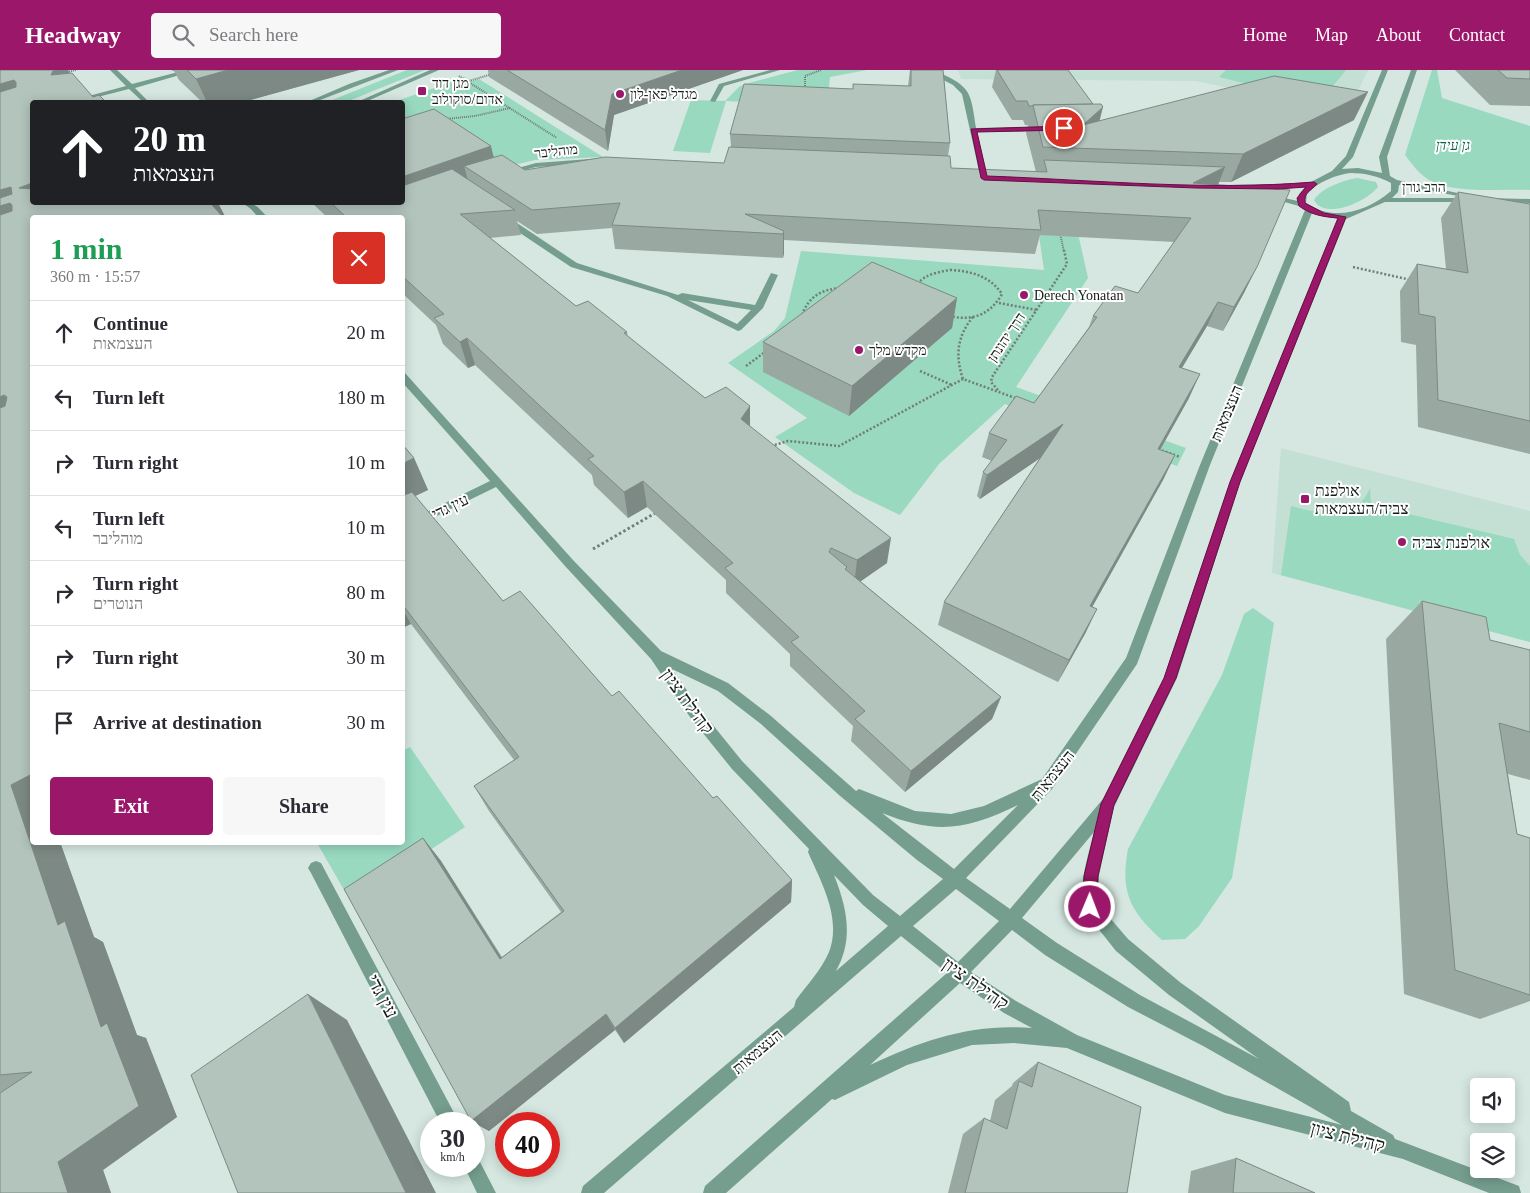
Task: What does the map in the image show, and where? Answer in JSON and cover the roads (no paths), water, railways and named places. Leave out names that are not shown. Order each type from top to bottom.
[{"type":"street","points":[[112,70],[144,100]]},
{"type":"street","points":[[80,100],[194,70]]},
{"type":"street","points":[[306,100],[395,70]]},
{"type":"street","points":[[365,100],[436,70]]},
{"type":"street","points":[[713,101],[722,85],[778,70]]},
{"type":"street","points":[[926,70],[956,84],[965,94],[984,178]]},
{"type":"street","points":[[1335,174],[1349,157],[1385,70]]},
{"type":"street","points":[[1386,176],[1383,157],[1414,70]]},
{"type":"street","points":[[315,100],[351,85]]},
{"type":"street","points":[[974,130],[1050,129]]},
{"type":"street","name":"מוהליבר","points":[[501,174],[536,165],[610,160]]},
{"type":"street","points":[[1358,171],[1386,176],[1395,182],[1394,192],[1382,200],[1343,217],[1323,215],[1274,197],[1224,188],[1289,187],[1314,184],[1335,174],[1358,171]]},
{"type":"street","points":[[974,177],[994,178]]},
{"type":"street","name":"הרב גורן","points":[[1382,200],[1476,198],[1395,182]]},
{"type":"street","name":"העצמאות","points":[[590,1193],[954,880],[1048,784],[1132,660],[1305,207],[1300,198],[1314,184]]},
{"type":"street","points":[[1486,199],[1530,201]]},
{"type":"street","points":[[254,205],[262,215]]},
{"type":"street","points":[[500,216],[574,265],[670,294],[758,308]]},
{"type":"street","name":"העצמאות","points":[[712,1193],[821,1098],[959,973],[1010,921],[1108,804],[1170,678],[1235,482],[1343,217]]},
{"type":"street","points":[[670,294],[738,328],[758,308],[774,275]]},
{"type":"street","name":"קהילת ציון","points":[[405,378],[569,563],[656,655],[694,713],[737,764],[868,900],[959,973],[1010,1007],[1071,1040],[1225,1104],[1403,1150],[1512,1193]]},
{"type":"street","name":"עין גדי","points":[[405,528],[497,482]]},
{"type":"street","name":"קהילת ציון","points":[[656,655],[723,686],[766,720],[844,790],[954,880],[1010,921],[1134,1001],[1210,1041],[1403,1150]]},
{"type":"street","points":[[844,790],[885,808],[919,818],[950,821],[993,809],[1048,784]]},
{"type":"street","points":[[1108,804],[1091,876],[1090,907],[1122,945],[1175,989],[1403,1150]]},
{"type":"street","points":[[790,1023],[837,952],[841,917],[828,879],[811,842]]},
{"type":"street","name":"עין גדי","points":[[316,868],[445,1112]]},
{"type":"street","points":[[821,1098],[905,1057],[972,1037],[1014,1035],[1071,1040]]},
{"type":"street","points":[[479,1177],[487,1193]]},
{"type":"place","name":"מגן דוד אדום/סוקולוב","points":[[422,91]]},
{"type":"place","name":"מגדל פאן-לון","points":[[620,94]]},
{"type":"place","name":"Derech Yonatan","points":[[1024,295]]},
{"type":"place","name":"מקדש מלך","points":[[859,350]]},
{"type":"place","name":"אולפנת צביה/העצמאות","points":[[1305,499]]},
{"type":"place","name":"אולפנת צביה","points":[[1402,542]]},
{"type":"park label","name":"גן עידן","points":[[1453,145]]}]
